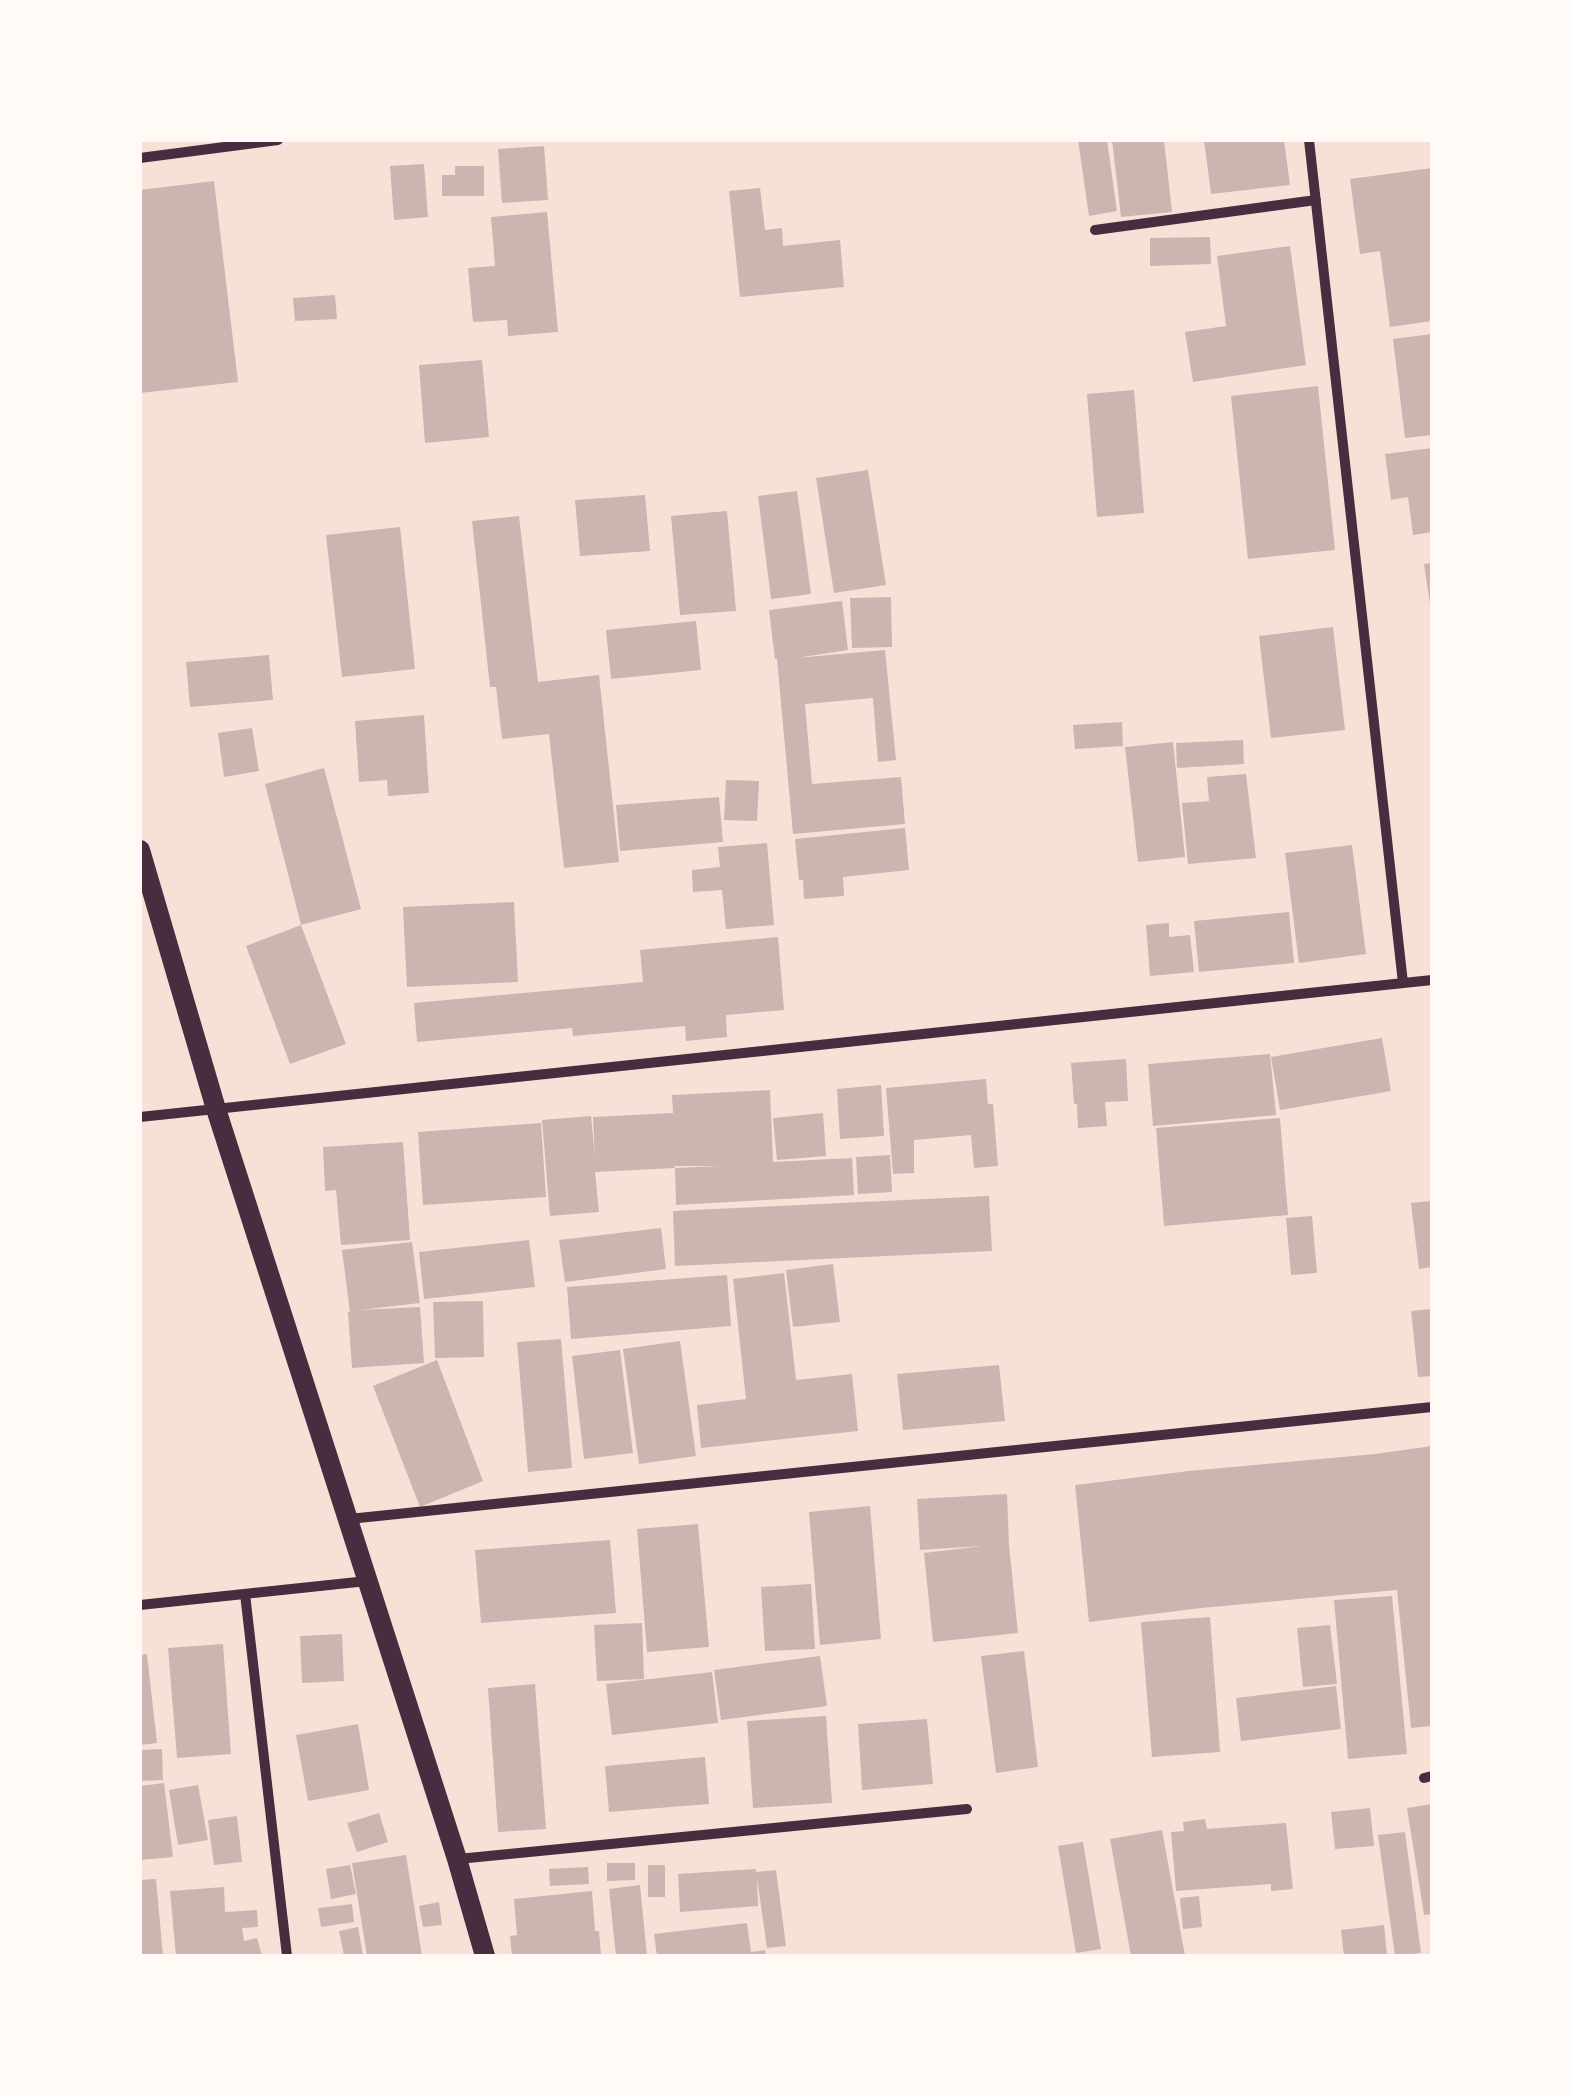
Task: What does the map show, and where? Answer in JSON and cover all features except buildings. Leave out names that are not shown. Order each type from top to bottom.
[{"type":"main road","points":[[140,850],[216,1109],[486,1956]]},
{"type":"street","points":[[140,158],[278,140]]},
{"type":"street","points":[[1309,140],[1403,983]]},
{"type":"street","points":[[1095,230],[1316,200]]},
{"type":"street","points":[[140,1117],[1432,980]]},
{"type":"street","points":[[348,1519],[1432,1407]]},
{"type":"street","points":[[140,1605],[367,1581]]},
{"type":"street","points":[[245,1594],[288,1956]]},
{"type":"street","points":[[457,1859],[967,1809]]}]
